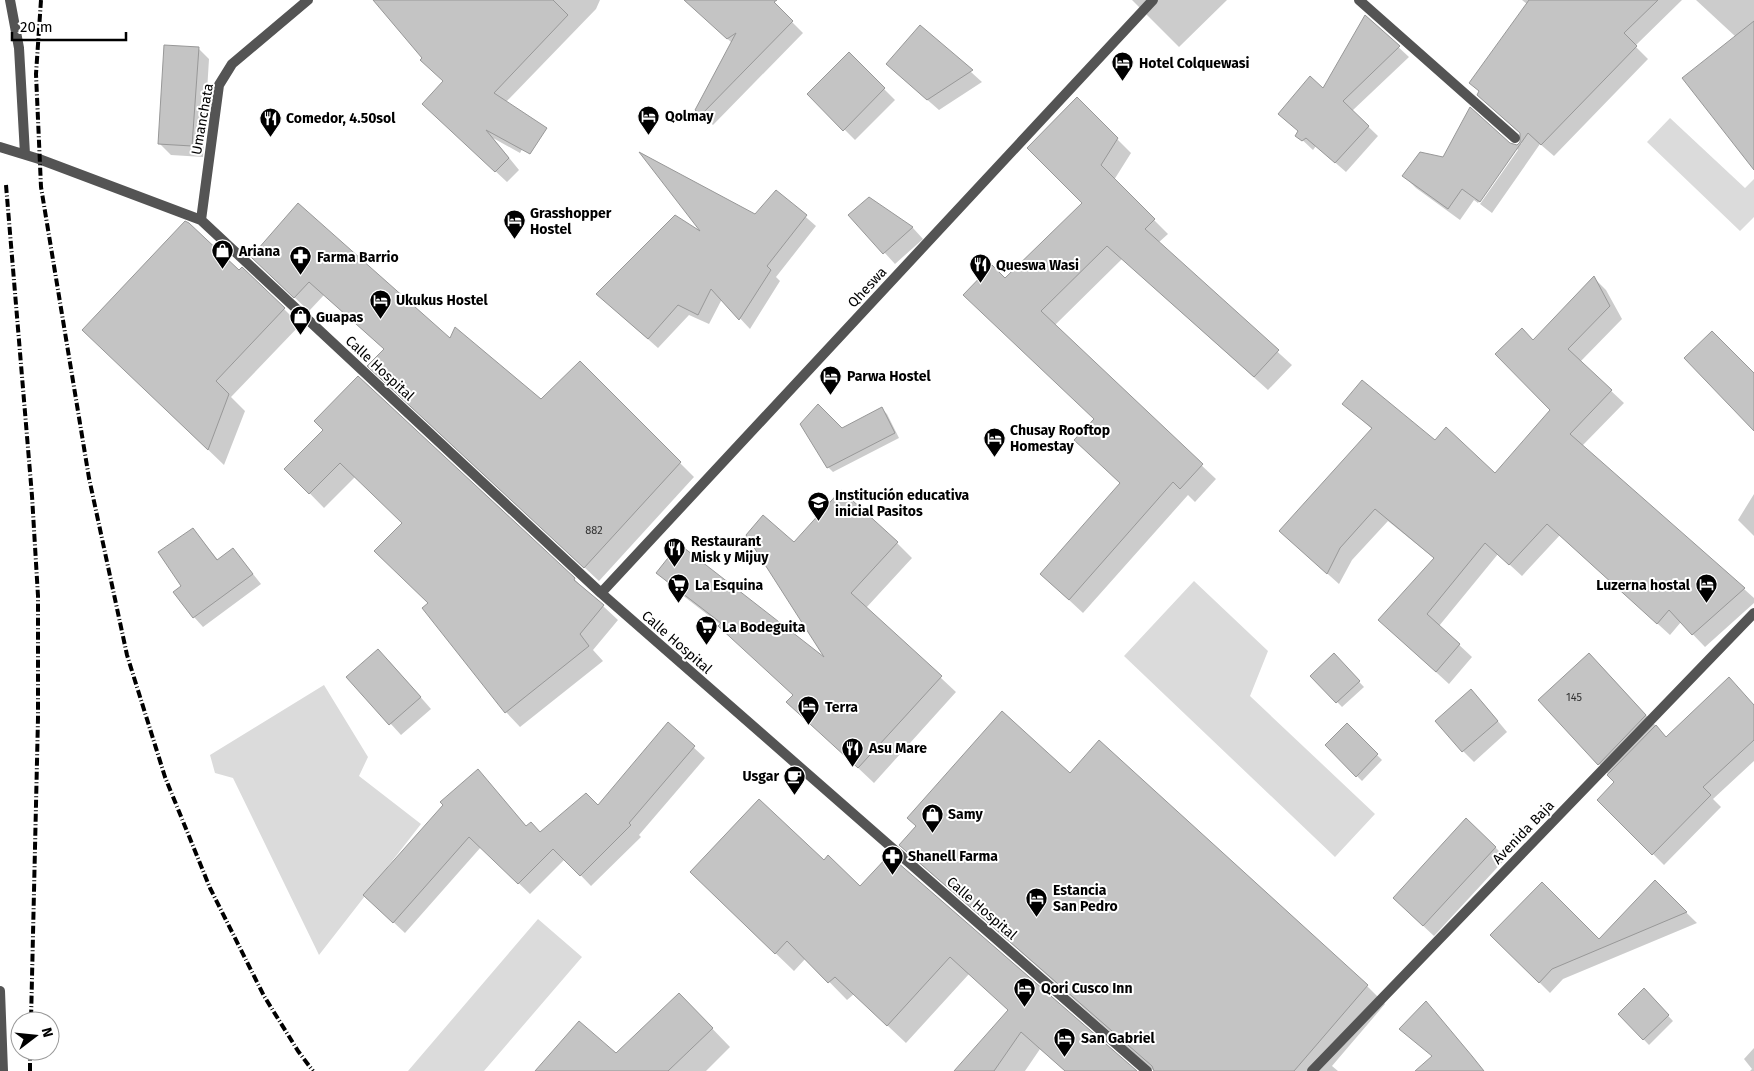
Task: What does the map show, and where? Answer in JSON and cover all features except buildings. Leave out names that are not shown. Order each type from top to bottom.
[{"type":"street","points":[[10,0],[19,48],[23,153]]},
{"type":"street","name":"Umanchata","points":[[201,220],[219,85],[232,64],[308,0]]},
{"type":"street","name":"Qheswa","points":[[601,593],[1153,0]]},
{"type":"street","points":[[1359,0],[1515,138]]},
{"type":"street","points":[[0,147],[23,153],[201,220]]},
{"type":"street","name":"Calle Hospital","points":[[201,220],[601,593],[1148,1071]]},
{"type":"street","name":"Avenida Baja","points":[[1312,1071],[1754,613]]},
{"type":"street","points":[[0,991],[3,1071]]},
{"type":"shaded area","points":[[1670,118],[1745,188],[1754,179],[1754,217],[1740,231],[1647,142]]},
{"type":"shaded area","points":[[1194,581],[1268,651],[1250,696],[1375,814],[1335,857],[1124,656]]},
{"type":"shaded area","points":[[324,685],[368,757],[359,776],[421,824],[319,955],[233,778],[215,773],[210,755]]},
{"type":"shaded area","points":[[538,919],[582,957],[484,1071],[408,1071]]},
{"type":"railway","points":[[41,0],[36,74],[41,187],[89,478],[127,655],[165,777],[210,888],[264,996],[298,1051],[313,1071]]},
{"type":"railway","points":[[6,185],[32,496],[38,596],[38,718],[31,1011]]},
{"type":"railway","points":[[30,1061],[30,1071]]},
{"type":"place","name":"Hotel Colquewasi","points":[[1123,82]]},
{"type":"place","name":"Qolmay","points":[[649,135]]},
{"type":"place","name":"Comedor, 4.50sol","points":[[270,137]]},
{"type":"place","name":"Grasshopper Hostel","points":[[514,240]]},
{"type":"place","name":"Ariana","points":[[223,270]]},
{"type":"place","name":"Farma Barrio","points":[[301,276]]},
{"type":"place","name":"Queswa Wasi","points":[[980,284]]},
{"type":"place","name":"Ukukus Hostel","points":[[380,319]]},
{"type":"place","name":"Guapas","points":[[300,336]]},
{"type":"place","name":"Parwa Hostel","points":[[831,395]]},
{"type":"place","name":"Chusay Rooftop Homestay","points":[[994,457]]},
{"type":"place","name":"Institución educativa inicial Pasitos","points":[[819,522]]},
{"type":"place","name":"Restaurant Misk y Mijuy","points":[[675,568]]},
{"type":"place","name":"La Esquina","points":[[679,604]]},
{"type":"place","name":"Luzerna hostal","points":[[1706,604]]},
{"type":"place","name":"La Bodeguita","points":[[706,646]]},
{"type":"place","name":"Terra","points":[[809,726]]},
{"type":"place","name":"Asu Mare","points":[[853,767]]},
{"type":"place","name":"Usgar","points":[[795,795]]},
{"type":"place","name":"Samy","points":[[932,833]]},
{"type":"place","name":"Shanell Farma","points":[[892,875]]},
{"type":"place","name":"Estancia San Pedro","points":[[1037,917]]},
{"type":"place","name":"Qori Cusco Inn","points":[[1025,1007]]},
{"type":"place","name":"San Gabriel","points":[[1065,1057]]}]
